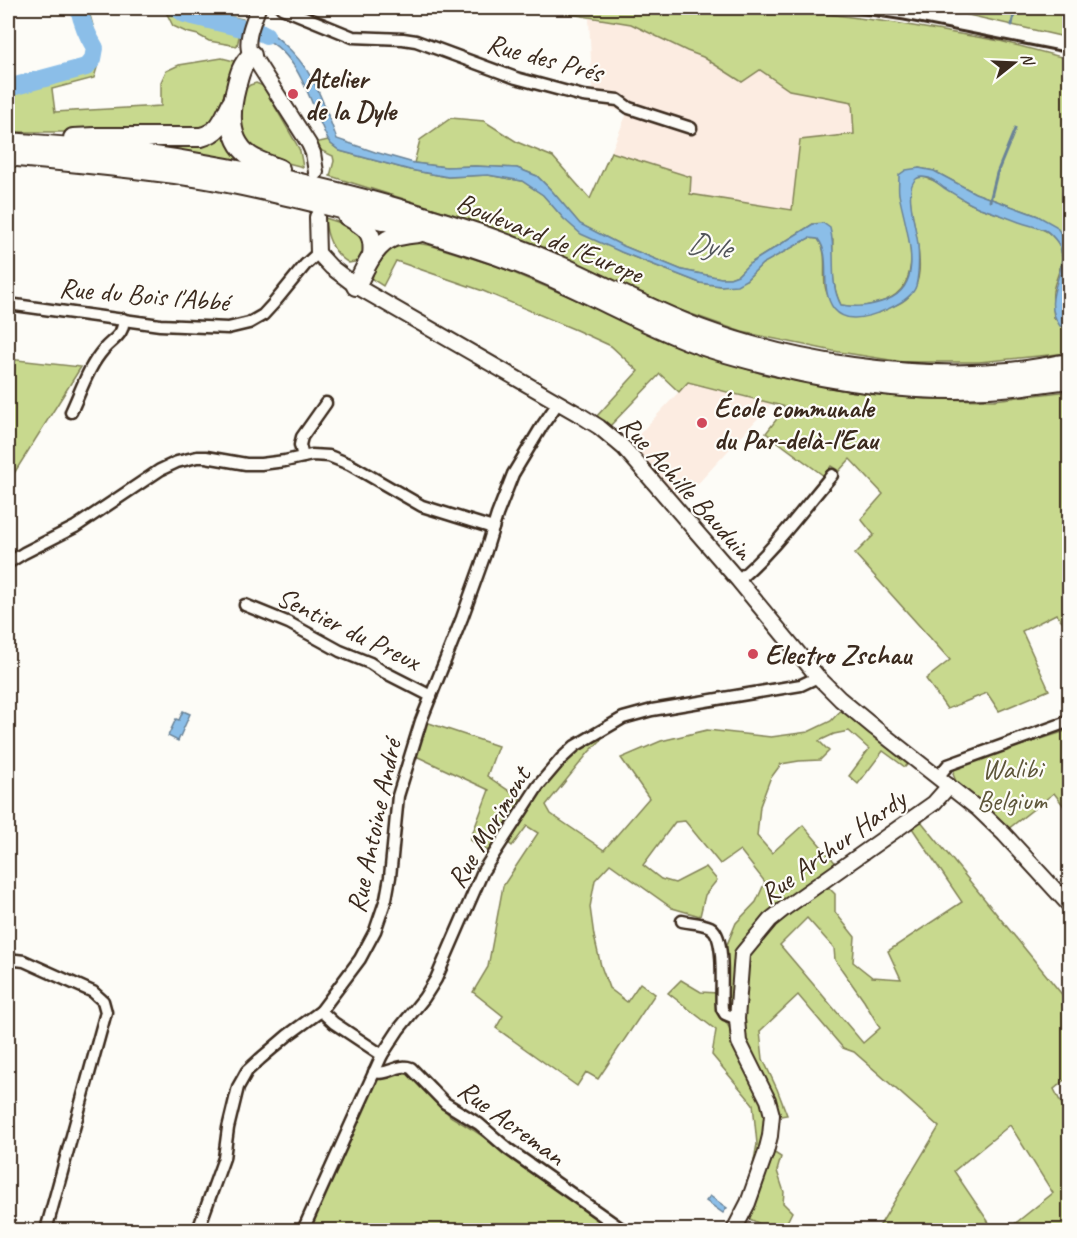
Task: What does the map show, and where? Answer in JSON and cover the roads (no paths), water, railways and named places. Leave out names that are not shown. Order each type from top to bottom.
[{"type":"highway","points":[[252,55],[244,63],[231,105],[234,134],[248,155],[260,162],[308,178]]},
{"type":"highway","points":[[58,146],[72,138],[84,137],[201,137],[211,135],[218,129],[231,105]]},
{"type":"highway","name":"Boulevard de l'Europe","points":[[8,142],[117,151],[192,161],[255,173],[308,178],[524,250],[700,329],[752,346],[798,357],[845,366],[958,374],[1010,372],[1070,363]]},
{"type":"highway","name":"Boulevard de l'Europe","points":[[8,156],[118,166],[190,176],[334,207],[476,248],[562,282],[696,344],[748,360],[797,371],[842,380],[893,386],[960,388],[1013,386],[1070,379]]},
{"type":"highway","points":[[334,207],[368,231],[374,242],[372,256]]},
{"type":"highway","points":[[356,286],[372,256],[384,243],[393,238],[425,232]]},
{"type":"street","points":[[258,8],[248,45],[252,55],[309,144],[313,153],[308,178]]},
{"type":"street","name":"Rue des Prés","points":[[282,8],[346,35],[416,41],[516,78],[583,96],[618,99],[629,108],[691,128]]},
{"type":"street","points":[[317,218],[318,253]]},
{"type":"street","name":"Rue Achille Bauduin","points":[[318,253],[356,286],[599,427],[624,448],[818,677],[875,728],[978,809],[1070,906]]},
{"type":"street","name":"Rue du Bois l'Abbé","points":[[8,303],[160,325],[212,328],[241,326],[269,309],[305,265],[318,253]]},
{"type":"street","points":[[71,412],[96,359],[124,326],[123,319]]},
{"type":"street","points":[[303,458],[300,445],[302,437],[326,403]]},
{"type":"street","name":"Rue Antoine André","points":[[198,1230],[224,1158],[228,1128],[238,1087],[247,1071],[288,1035],[321,1011],[360,958],[382,914],[390,877],[398,796],[422,721],[486,554],[513,474],[558,403]]},
{"type":"street","points":[[9,559],[75,527],[160,470],[177,462],[197,457],[261,464],[319,455],[330,456],[340,459],[422,506],[493,528]]},
{"type":"street","points":[[738,580],[774,544],[832,475]]},
{"type":"street","name":"Sentier du Preux","points":[[244,605],[289,623],[431,696]]},
{"type":"street","name":"Rue Morimont","points":[[303,1230],[382,1055],[436,979],[483,871],[538,786],[569,751],[612,724],[632,715],[801,685],[818,677]]},
{"type":"street","points":[[943,781],[948,765],[1070,721]]},
{"type":"street","name":"Rue Arthur Hardy","points":[[734,1230],[748,1203],[766,1152],[772,1115],[768,1100],[739,1042],[737,1019],[742,954],[770,920],[785,908],[934,803],[943,781]]},
{"type":"street","name":"Rue Arthur Hardy","points":[[682,921],[709,927],[718,935],[721,950],[722,1009],[728,1016],[737,1019]]},
{"type":"street","points":[[8,961],[24,962],[93,992],[103,1001],[106,1012],[46,1230]]},
{"type":"street","points":[[321,1011],[334,1023],[382,1055]]},
{"type":"street","name":"Rue Acreman","points":[[374,1072],[383,1073],[408,1066],[444,1104],[479,1124],[536,1169],[623,1230]]},
{"type":"water","points":[[259,28],[277,37],[310,75],[337,139],[414,163],[446,167],[517,168],[537,176],[580,224],[621,245],[682,270],[721,278],[738,275],[749,264],[813,224],[823,223],[830,228],[835,287],[841,305],[870,305],[887,300],[900,292],[911,268],[911,253],[899,194],[899,175],[906,170],[919,168],[934,171],[975,193],[1038,216],[1056,226],[1069,246],[1069,275],[1064,285],[1064,298],[1069,315],[1069,328],[1060,326],[1054,315],[1054,294],[1062,263],[1058,243],[1052,236],[1045,230],[975,206],[929,178],[917,178],[912,184],[911,191],[919,255],[917,281],[913,292],[898,304],[879,312],[861,317],[848,317],[836,311],[829,301],[825,255],[818,239],[809,238],[762,264],[746,280],[737,285],[721,286],[700,283],[581,234],[543,195],[522,181],[488,175],[448,177],[410,170],[340,151],[328,140],[294,66],[284,53],[257,35]]},
{"type":"water","points":[[71,68],[69,78],[30,90],[8,92],[8,83],[15,85]]},
{"type":"water","points":[[183,711],[190,714],[178,741],[168,736],[176,719],[179,720]]},
{"type":"water","points":[[710,1196],[727,1208],[723,1213],[706,1201]]},
{"type":"waterway","name":"Dyle","points":[[8,88],[86,67],[93,59],[95,48],[85,29],[79,8]]},
{"type":"waterway","name":"Dyle","points":[[177,8],[185,14],[266,35]]},
{"type":"waterway","points":[[1012,25],[1015,8]]},
{"type":"waterway","points":[[990,201],[997,173],[1015,129]]},
{"type":"railway","points":[[824,8],[904,20],[1070,53]]},
{"type":"place","name":"Atelier de la Dyle","points":[[293,94]]},
{"type":"place","name":"École communale du Par-delà-l'Eau","points":[[702,423]]},
{"type":"place","name":"Electro Zschau","points":[[753,654]]},
{"type":"park label","name":"Walibi Belgium","points":[[1012,784]]}]
